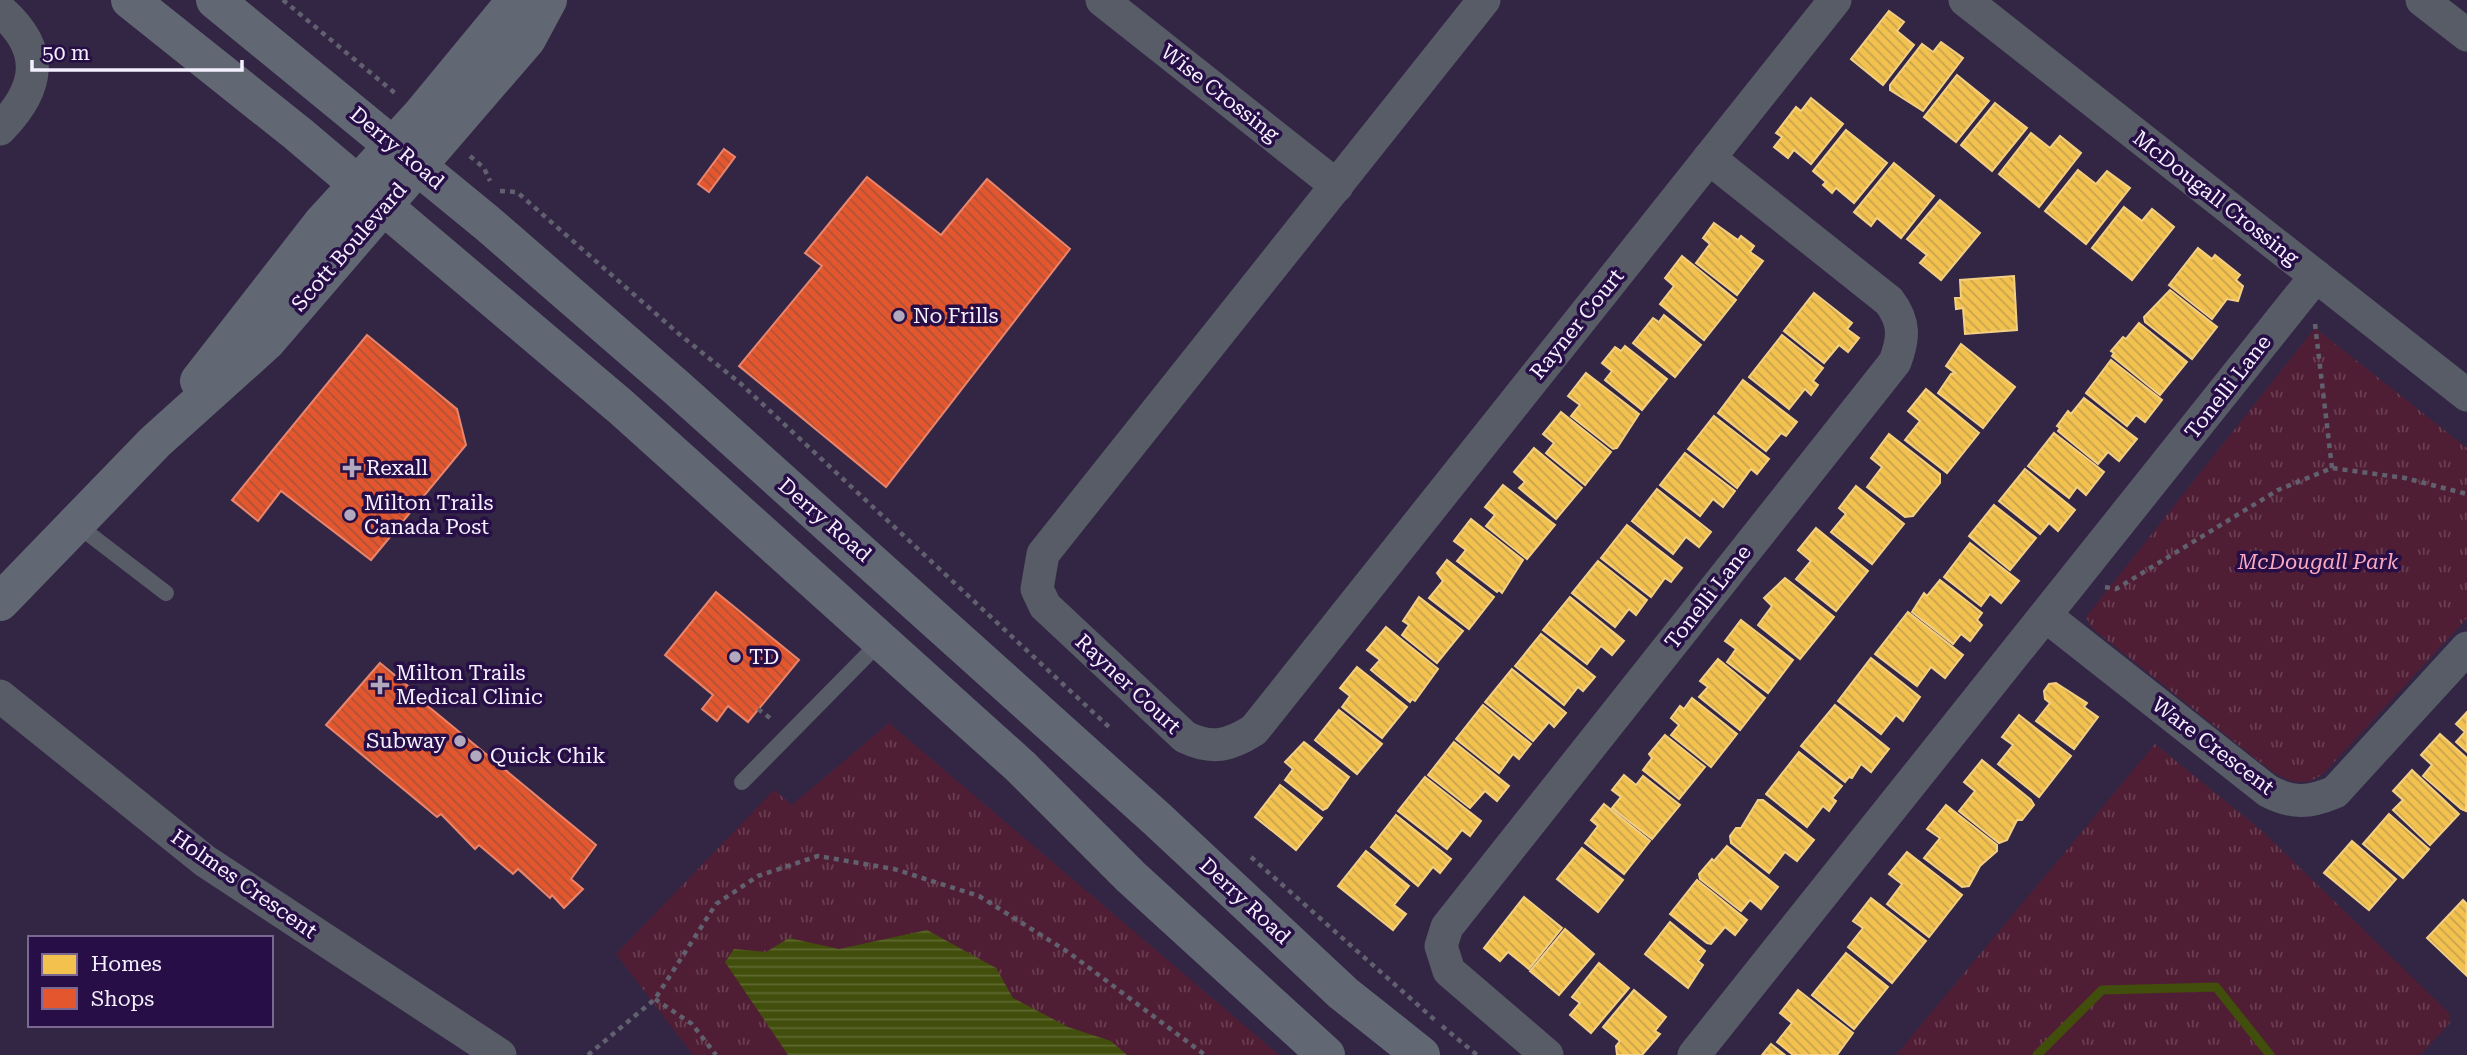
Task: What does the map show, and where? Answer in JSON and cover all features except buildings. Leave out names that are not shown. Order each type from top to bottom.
[{"type":"main road","points":[[130,0],[371,195],[621,407],[1020,766],[1131,877],[1326,1055]]},
{"type":"main road","name":"Derry Road","points":[[215,0],[407,156],[637,352],[1157,819],[1343,993],[1421,1055]]},
{"type":"main road","name":"Scott Boulevard","points":[[407,156],[516,0]]},
{"type":"main road","name":"Scott Boulevard","points":[[0,602],[155,442],[231,338],[323,222],[371,195],[407,156],[527,39],[548,0]]},
{"type":"street","name":"Wise Crossing","points":[[1102,0],[1337,186]]},
{"type":"street","name":"Rayner Court","points":[[1484,0],[1043,554],[1037,589],[1045,606],[1185,737],[1200,744],[1217,747],[1226,745],[1254,730],[1835,0]]},
{"type":"street","name":"McDougall Crossing","points":[[1965,0],[2467,395]]},
{"type":"street","points":[[2422,0],[2467,35]]},
{"type":"street","points":[[0,10],[25,37],[30,49],[33,73],[21,104],[0,129]]},
{"type":"street","name":"Tonelli Lane","points":[[1547,1055],[1449,971],[1441,946],[1447,927],[1895,362],[1901,345],[1903,328],[1899,314],[1889,301],[1709,158]]},
{"type":"street","name":"Tonelli Lane","points":[[1694,1055],[2316,276]]},
{"type":"street","name":"Ware Crescent","points":[[2046,616],[2268,791],[2285,800],[2300,802],[2315,800],[2335,792],[2467,648]]},
{"type":"street","name":"Holmes Crescent","points":[[0,696],[205,861],[500,1055]]},
{"type":"lane","points":[[76,524],[166,593]]},
{"type":"lane","points":[[743,782],[880,642]]},
{"type":"path","points":[[283,0],[382,82]]},
{"type":"path","points":[[485,168],[495,191],[517,192],[679,334],[740,383],[1112,730]]},
{"type":"path","points":[[2315,323],[2332,468]]},
{"type":"path","points":[[2105,587],[2116,589],[2278,491],[2332,468],[2405,478],[2467,494]]},
{"type":"path","points":[[1245,852],[1374,969],[1477,1055]]},
{"type":"path","points":[[588,1055],[655,999],[716,904],[758,876],[818,856],[894,870],[979,896],[1068,952],[1205,1055]]},
{"type":"path","points":[[655,999],[692,1024],[716,1055]]},
{"type":"green space","name":"McDougall Park","points":[[2315,328],[2467,448],[2467,618],[2325,772],[2317,778],[2302,782],[2280,776],[2265,766],[2092,628],[2086,617]]},
{"type":"green space","points":[[889,723],[1279,1055],[693,1055],[616,954],[774,790],[792,805]]},
{"type":"green space","points":[[2155,744],[2262,831],[2450,1014],[2450,1023],[2420,1055],[1896,1055]]},
{"type":"shaded area","points":[[927,930],[996,968],[1013,998],[1068,1027],[1111,1041],[1127,1055],[788,1055],[725,962],[734,949],[766,952],[789,938],[839,949]]},
{"type":"waterway","points":[[2037,1055],[2102,990],[2216,987],[2270,1055]]},
{"type":"place","name":"No Frills","points":[[899,316]]},
{"type":"place","name":"Rexall","points":[[352,468]]},
{"type":"place","name":"Milton Trails Canada Post","points":[[350,515]]},
{"type":"place","name":"TD","points":[[735,657]]},
{"type":"place","name":"Milton Trails Medical Clinic","points":[[380,685]]},
{"type":"place","name":"Subway","points":[[460,741]]},
{"type":"place","name":"Quick Chik","points":[[476,756]]}]
